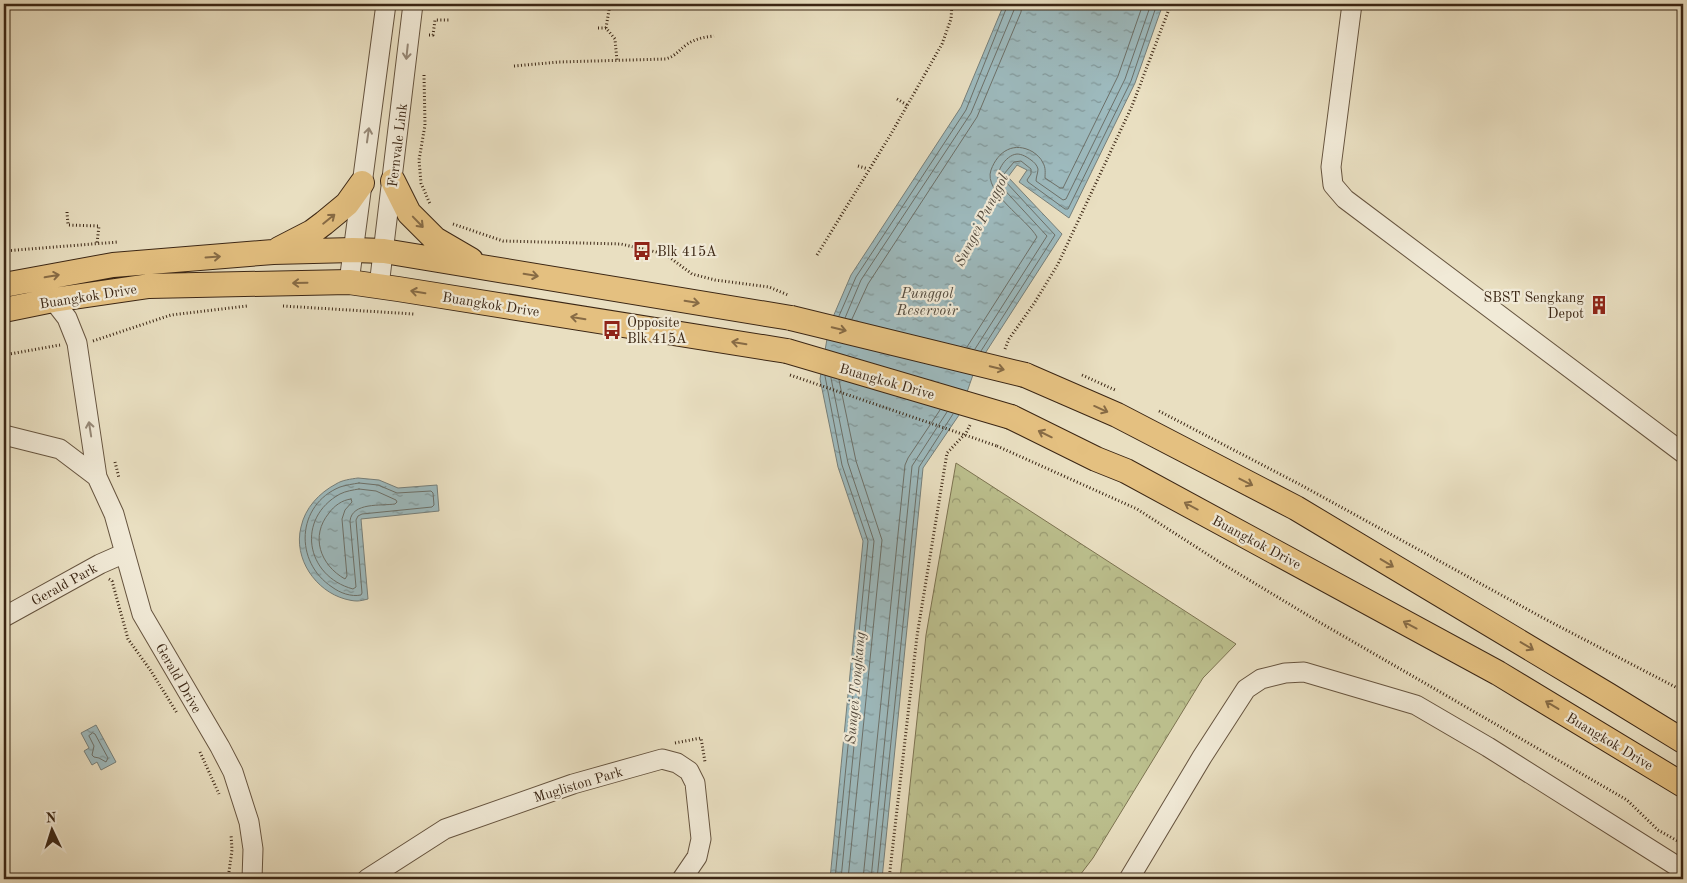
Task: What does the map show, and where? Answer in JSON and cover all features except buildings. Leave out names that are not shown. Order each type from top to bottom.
[{"type":"main road","points":[[393,181],[409,213],[435,239],[483,267]]},
{"type":"main road","points":[[273,252],[312,232],[347,204],[362,183]]},
{"type":"main road","name":"Buangkok Drive","points":[[4,285],[113,265],[273,252],[353,250],[384,251],[483,267],[791,307],[1025,375],[1124,419],[1296,508],[1683,741]]},
{"type":"main road","name":"Buangkok Drive","points":[[4,310],[53,300],[149,286],[349,282],[787,351],[1011,417],[1096,459],[1126,471],[1489,668],[1683,785]]},
{"type":"street","points":[[349,282],[386,4]]},
{"type":"street","name":"Fernvale Link","points":[[379,286],[413,4]]},
{"type":"street","points":[[1352,4],[1331,168],[1333,185],[1345,199],[1683,453]]},
{"type":"street","name":"Gerald Drive","points":[[53,300],[87,344],[97,477],[114,514],[142,614],[233,772],[250,830],[253,849],[252,879]]},
{"type":"street","name":"Gerald Drive","points":[[4,435],[60,450],[97,477]]},
{"type":"street","name":"Gerald Park","points":[[4,617],[100,564],[124,553]]},
{"type":"street","points":[[1129,879],[1202,757],[1246,689],[1261,679],[1285,673],[1304,672],[1416,705],[1683,870]]},
{"type":"street","name":"Mugliston Park","points":[[367,879],[445,829],[573,784],[662,759],[678,762],[689,771],[695,783],[701,839],[698,857],[682,879]]},
{"type":"path","points":[[610,4],[606,28],[615,39],[617,60]]},
{"type":"path","points":[[817,255],[942,44],[951,19],[952,4]]},
{"type":"path","points":[[428,43],[430,16]]},
{"type":"path","points":[[429,35],[432,35],[435,20],[449,20]]},
{"type":"path","points":[[598,28],[606,28]]},
{"type":"path","points":[[514,66],[559,62],[666,59],[675,56],[686,45],[700,38],[714,36]]},
{"type":"path","points":[[424,67],[425,125],[419,160],[421,183],[433,209]]},
{"type":"path","points":[[897,99],[907,106]]},
{"type":"path","points":[[858,166],[868,169]]},
{"type":"path","points":[[67,212],[68,225],[99,226],[97,243]]},
{"type":"path","points":[[452,224],[503,241],[621,244],[665,254],[692,274],[715,280],[769,287],[791,307]]},
{"type":"path","points":[[4,355],[87,344],[171,315],[255,305]]},
{"type":"path","points":[[274,305],[414,314]]},
{"type":"path","points":[[1074,372],[1118,391]]},
{"type":"path","points":[[788,375],[997,446],[1137,509],[1221,563],[1311,617],[1627,800],[1658,830],[1683,844]]},
{"type":"path","points":[[1152,408],[1299,484],[1545,620],[1683,691]]},
{"type":"path","points":[[114,458],[121,485]]},
{"type":"green space","points":[[956,463],[1236,644],[1203,678],[1093,858],[1077,879],[900,879],[926,635]]},
{"type":"water","name":"Punggol Reservoir","points":[[1004,4],[1163,4],[1135,83],[1069,218],[1019,182],[1027,170],[1017,165],[1008,177],[1062,234],[975,369],[959,415],[923,468],[882,879],[830,879],[863,541],[838,467],[820,379],[827,339],[833,317],[851,275],[961,107]]},
{"type":"water","points":[[358,478],[379,480],[398,488],[437,485],[439,511],[361,519],[368,599],[352,601],[334,595],[316,581],[304,562],[300,551],[299,539],[303,520],[309,507],[338,483]]},
{"type":"water","points":[[96,725],[116,762],[101,770],[97,762],[92,765],[84,751],[89,748],[81,733]]},
{"type":"place","name":"Blk 415A","points":[[642,251]]},
{"type":"place","name":"SBST Sengkang Depot","points":[[1599,305]]},
{"type":"place","name":"Opposite Blk 415A","points":[[612,330]]},
{"type":"water label","name":"Sungei Punggol","points":[[981,220]]},
{"type":"water label","name":"Sungei Tongkang","points":[[855,688]]}]
